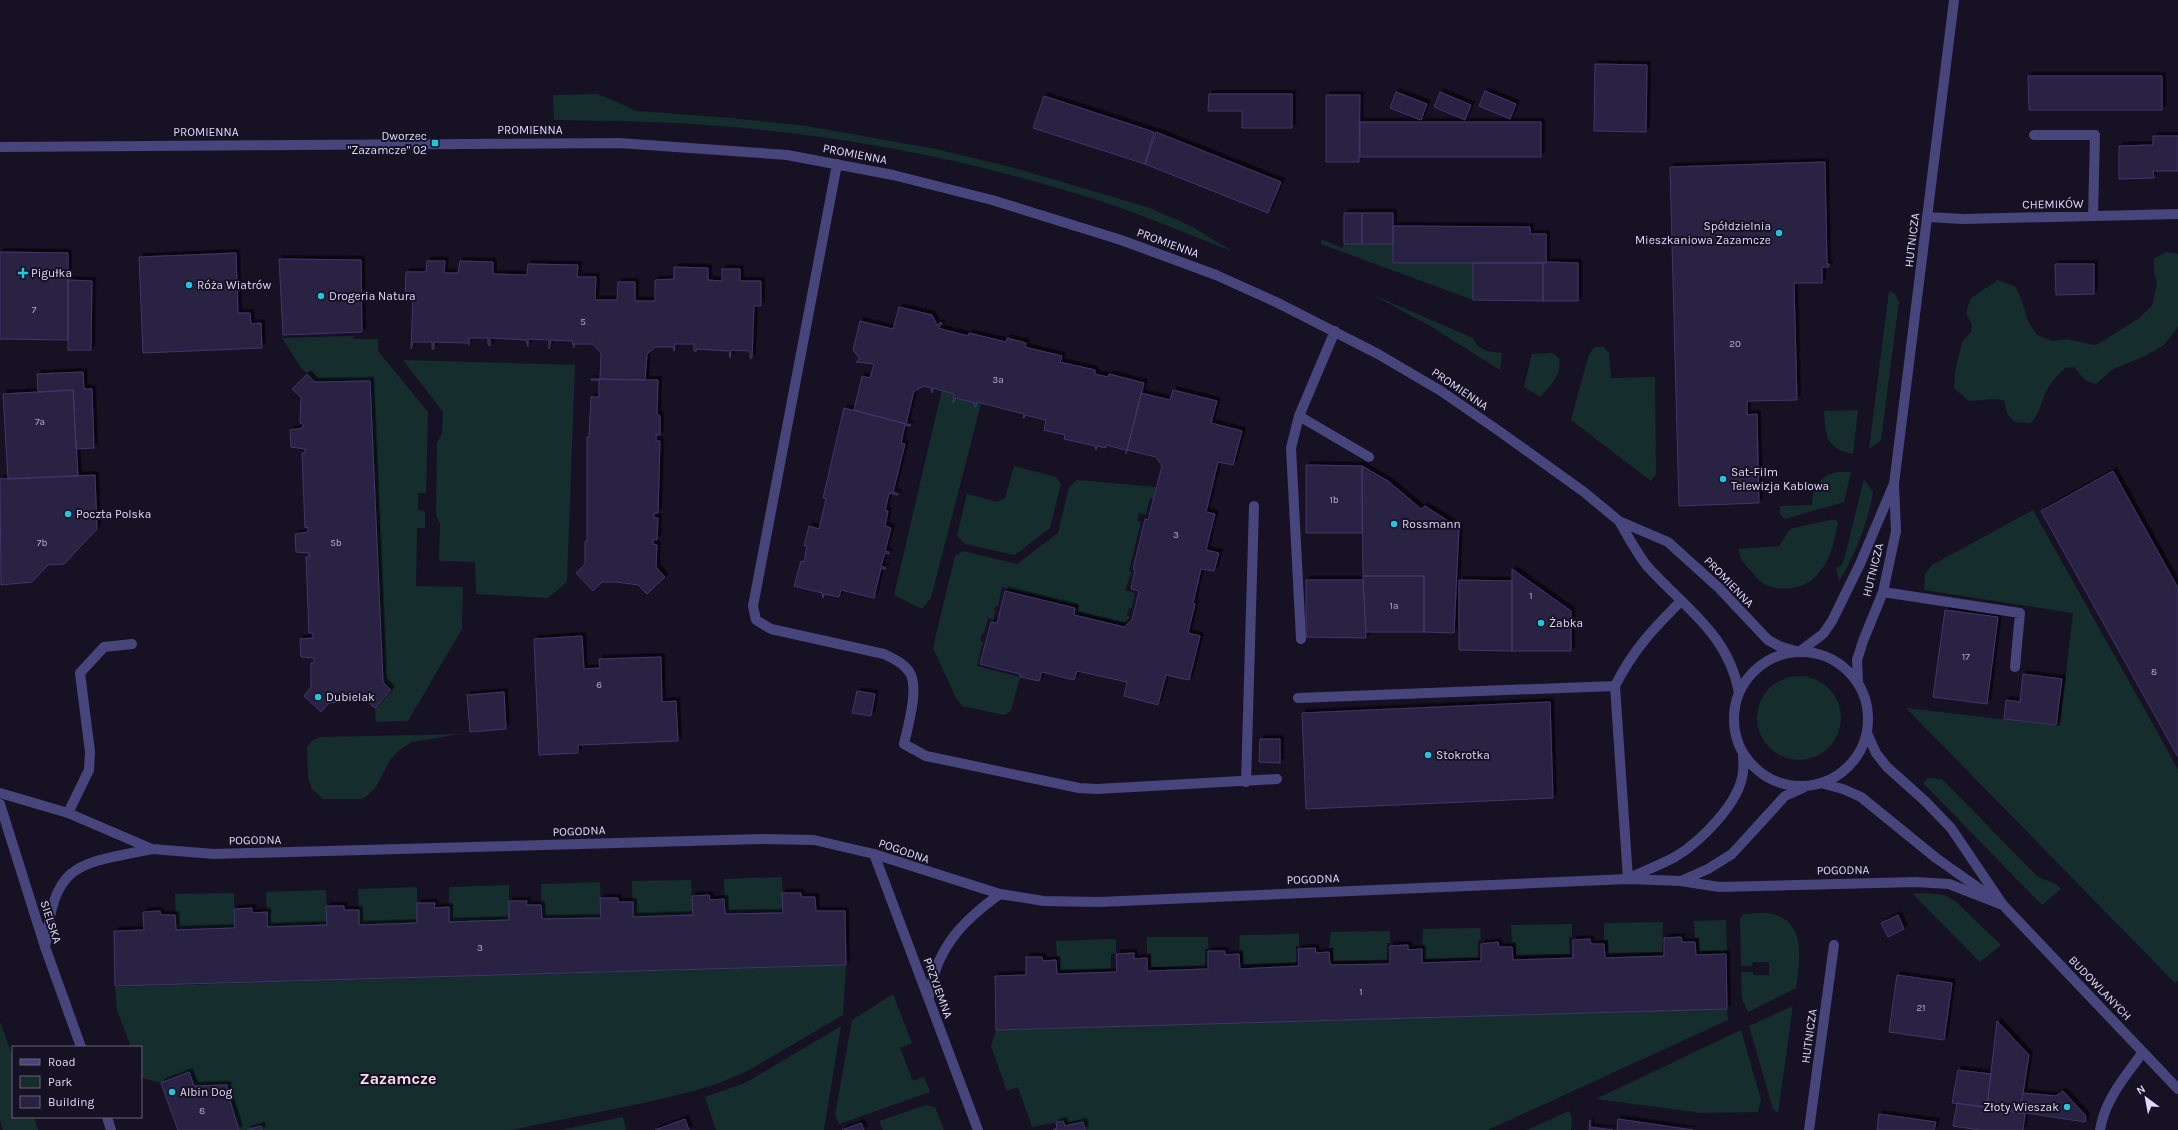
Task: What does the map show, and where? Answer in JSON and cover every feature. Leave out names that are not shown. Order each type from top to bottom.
[{"type":"street","name":"HUTNICZA","points":[[1858,682],[1857,660],[1883,592],[1896,530],[1894,484],[1954,0]]},
{"type":"street","points":[[2034,135],[2095,135],[2093,216]]},
{"type":"street","name":"PROMIENNA","points":[[0,147],[619,143],[787,155],[893,175],[985,198],[1114,237],[1222,278],[1335,331],[1378,354],[1441,391],[1584,492],[1619,521],[1668,542],[1719,588],[1768,640],[1779,646],[1798,652]]},
{"type":"street","points":[[837,164],[753,606],[756,620],[771,629],[884,654],[898,660],[912,678],[910,712],[904,744],[926,756],[1085,789],[1246,782],[1277,779]]},
{"type":"street","name":"CHEMIKÓW","points":[[1928,217],[1963,219],[2178,214]]},
{"type":"street","points":[[1301,639],[1291,448],[1299,416],[1335,331]]},
{"type":"street","points":[[1299,416],[1369,457]]},
{"type":"street","name":"HUTNICZA","points":[[1798,652],[1823,634],[1832,621],[1860,564],[1894,484]]},
{"type":"street","points":[[1246,782],[1254,506]]},
{"type":"street","name":"PROMIENNA","points":[[1619,521],[1647,566],[1717,638],[1732,662],[1739,693]]},
{"type":"street","points":[[1883,592],[2020,613],[2015,667]]},
{"type":"street","points":[[1628,879],[1615,686],[1627,663],[1646,636],[1681,601]]},
{"type":"street","points":[[68,813],[89,770],[90,752],[80,672],[104,647],[132,644]]},
{"type":"street","points":[[1798,652],[1816,654],[1832,660],[1847,670],[1858,682],[1866,698],[1869,716],[1867,733],[1860,752],[1848,768],[1837,777],[1804,787],[1788,786],[1763,775],[1743,754],[1735,734],[1734,713],[1739,693],[1749,677],[1763,664],[1780,655],[1798,652]]},
{"type":"street","points":[[1298,698],[1615,686]]},
{"type":"street","name":"BUDOWLANYCH","points":[[1867,733],[1876,753],[1888,767],[1924,800],[1951,828],[2003,905],[2178,1089]]},
{"type":"street","name":"POGODNA","points":[[1628,879],[1675,857],[1703,836],[1727,807],[1737,790],[1743,773],[1743,754]]},
{"type":"street","name":"BUDOWLANYCH","points":[[1821,783],[1843,789],[1861,797],[1936,858],[2003,905]]},
{"type":"street","name":"POGODNA","points":[[1681,881],[1708,869],[1732,854],[1785,796],[1804,787]]},
{"type":"street","name":"POGODNA","points":[[0,793],[68,813],[152,849]]},
{"type":"street","name":"SIELSKA","points":[[0,804],[45,947],[81,1046]]},
{"type":"street","name":"POGODNA","points":[[45,947],[52,905],[60,886],[69,874],[82,865],[152,849],[214,854],[762,839],[814,840],[874,854],[1000,894],[1044,901],[1098,902],[1628,879],[1681,881],[1719,887],[1892,882],[1948,884],[2003,905]]},
{"type":"street","name":"PRZYJEMNA","points":[[874,854],[978,1130]]},
{"type":"street","points":[[929,999],[937,963],[948,943],[960,927],[1000,894]]},
{"type":"street","name":"HUTNICZA","points":[[1809,1130],[1834,945]]},
{"type":"street","points":[[2100,1130],[2105,1110],[2115,1090],[2143,1052]]},
{"type":"street","points":[[107,1118],[111,1130]]},
{"type":"green space","points":[[598,94],[637,111],[732,118],[807,126],[936,149],[1018,169],[1147,207],[1189,225],[1232,251],[1088,197],[997,172],[905,151],[765,130],[677,123],[554,120],[553,95]]},
{"type":"green space","points":[[1321,239],[1342,248],[1344,244],[1393,244],[1393,263],[1473,263],[1473,300],[1321,244]]},
{"type":"green space","points":[[2166,252],[2178,254],[2178,327],[2164,345],[2145,356],[2113,369],[2096,384],[2085,380],[2074,367],[2065,368],[2048,388],[2039,410],[2031,423],[2014,422],[2007,413],[2004,400],[1993,399],[1969,401],[1954,388],[1955,372],[1962,342],[1971,332],[1972,325],[1966,313],[1971,298],[1998,280],[2016,287],[2028,321],[2037,335],[2053,341],[2066,339],[2096,345],[2138,319],[2152,306],[2157,283],[2154,272],[2154,259]]},
{"type":"green space","points":[[1889,291],[1895,294],[1899,302],[1881,440],[1869,449]]},
{"type":"green space","points":[[1371,294],[1473,338],[1478,346],[1485,350],[1502,353],[1500,370],[1432,327]]},
{"type":"green space","points":[[353,336],[354,339],[378,339],[378,351],[428,412],[426,493],[418,493],[418,510],[425,511],[425,528],[417,528],[416,586],[463,587],[462,629],[408,721],[376,722],[375,709],[393,690],[384,682],[371,381],[315,380],[301,368],[282,338]]},
{"type":"green space","points":[[1595,347],[1604,347],[1609,353],[1611,378],[1655,377],[1656,474],[1651,481],[1571,420],[1589,354]]},
{"type":"green space","points":[[1552,353],[1559,358],[1559,370],[1555,380],[1540,397],[1524,387],[1532,354]]},
{"type":"green space","points":[[403,360],[575,365],[567,582],[548,598],[476,594],[475,562],[439,561],[440,523],[436,516],[437,443],[442,433],[443,412]]},
{"type":"green space","points":[[944,381],[984,392],[931,598],[922,609],[894,595]]},
{"type":"green space","points":[[1858,410],[1853,454],[1837,448],[1829,440],[1825,427],[1824,411]]},
{"type":"green space","points":[[1014,466],[1056,477],[1061,484],[1050,528],[1015,555],[965,544],[957,536],[967,494],[998,502],[1005,498]]},
{"type":"green space","points":[[1837,472],[1851,472],[1844,502],[1785,519],[1780,515],[1780,506],[1812,505],[1815,488],[1818,484],[1826,476]]},
{"type":"green space","points":[[1864,479],[1873,492],[1871,504],[1860,538],[1839,581],[1836,568],[1841,566],[1844,560]]},
{"type":"green space","points":[[1077,480],[1156,487],[1153,499],[1150,498],[1146,515],[1139,513],[1137,521],[1141,522],[1129,571],[1132,572],[1125,590],[1135,593],[1132,608],[1129,608],[1127,615],[1130,618],[1123,623],[1077,612],[1079,606],[1002,587],[998,606],[995,606],[994,620],[988,618],[984,634],[982,633],[980,641],[983,642],[977,666],[1020,677],[1011,711],[1004,715],[963,706],[957,700],[933,648],[955,556],[963,551],[1017,564],[1058,533],[1069,487]]},
{"type":"green space","points":[[2033,510],[2178,769],[2178,981],[2175,983],[1906,708],[2060,726],[2073,613],[1924,590],[1925,574],[1932,565]]},
{"type":"green space","points":[[1833,519],[1838,522],[1833,544],[1825,564],[1811,581],[1797,587],[1782,589],[1775,588],[1761,582],[1741,558],[1739,549],[1779,546],[1790,529]]},
{"type":"green space","points":[[1799,676],[1815,679],[1829,688],[1838,702],[1841,718],[1838,734],[1829,748],[1815,757],[1799,760],[1783,757],[1769,748],[1760,734],[1757,718],[1760,702],[1769,688],[1783,679]]},
{"type":"green space","points":[[461,734],[412,742],[399,750],[390,760],[376,787],[362,799],[323,799],[312,789],[308,778],[307,747],[313,740],[322,737]]},
{"type":"green space","points":[[1928,778],[1942,779],[2036,875],[2052,882],[2061,889],[2042,905],[1923,783]]},
{"type":"green space","points":[[782,877],[783,913],[725,914],[724,879]]},
{"type":"green space","points":[[691,880],[693,915],[633,917],[632,881]]},
{"type":"green space","points":[[600,882],[601,918],[542,919],[541,884]]},
{"type":"green space","points":[[509,885],[509,920],[449,922],[449,887]]},
{"type":"green space","points":[[417,887],[417,923],[359,925],[358,889]]},
{"type":"green space","points":[[326,890],[327,925],[267,927],[266,892]]},
{"type":"green space","points":[[234,893],[235,928],[176,930],[175,894]]},
{"type":"green space","points":[[1926,893],[1944,895],[1955,901],[2001,945],[1980,962],[1913,894]]},
{"type":"green space","points":[[1769,913],[1783,918],[1791,925],[1796,934],[1799,945],[1799,967],[1796,988],[1748,1012],[1742,999],[1741,972],[1753,972],[1753,975],[1769,975],[1769,962],[1753,962],[1752,966],[1741,966],[1740,919],[1744,914]]},
{"type":"green space","points":[[1726,920],[1727,951],[1699,951],[1699,938],[1695,938],[1694,921]]},
{"type":"green space","points":[[1663,922],[1662,952],[1608,953],[1608,941],[1604,940],[1604,923]]},
{"type":"green space","points":[[1572,924],[1572,937],[1569,937],[1570,954],[1516,955],[1515,942],[1512,942],[1511,925]]},
{"type":"green space","points":[[1480,928],[1481,940],[1478,940],[1478,958],[1424,959],[1424,946],[1422,945],[1423,929]]},
{"type":"green space","points":[[1390,931],[1390,943],[1387,943],[1387,960],[1333,961],[1333,948],[1329,948],[1331,932]]},
{"type":"green space","points":[[1299,934],[1299,946],[1296,946],[1296,963],[1243,964],[1242,952],[1239,952],[1240,935]]},
{"type":"green space","points":[[1147,937],[1208,937],[1208,949],[1205,949],[1205,967],[1151,967],[1151,954],[1147,954]]},
{"type":"green space","points":[[1116,939],[1116,953],[1111,954],[1111,969],[1060,970],[1060,956],[1057,957],[1056,941]]},
{"type":"green space","points":[[846,965],[843,1015],[749,1070],[722,1082],[694,1091],[511,1130],[262,1130],[261,1126],[247,1130],[239,1130],[226,1085],[194,1086],[189,1073],[161,1083],[142,1078],[142,1046],[131,1046],[117,1010],[115,987]]},
{"type":"green space","points":[[893,994],[912,1043],[900,1048],[913,1081],[924,1077],[930,1092],[839,1124],[835,1115],[852,1020]]},
{"type":"green space","points":[[1793,1006],[1778,1113],[1773,1109],[1749,1026]]},
{"type":"green space","points":[[1727,1009],[1728,1020],[1488,1130],[1085,1130],[1083,1122],[1065,1126],[1063,1121],[1032,1127],[1018,1087],[1007,1091],[991,1046],[996,1030]]},
{"type":"green space","points":[[0,1021],[12,1055],[12,1118],[34,1118],[38,1130],[3,1130],[0,1121]]},
{"type":"green space","points":[[841,1026],[824,1130],[716,1130],[705,1097],[745,1083]]},
{"type":"green space","points":[[1741,1030],[1761,1100],[1758,1112],[1702,1113],[1596,1099]]},
{"type":"green space","points":[[926,1105],[935,1107],[944,1130],[883,1130],[879,1121]]},
{"type":"green space","points":[[1569,1111],[1572,1118],[1571,1130],[1527,1130]]},
{"type":"green space","points":[[623,1117],[626,1130],[561,1130]]},
{"type":"building","points":[[1595,64],[1647,65],[1646,132],[1594,131]]},
{"type":"building","points":[[2028,76],[2162,76],[2162,110],[2029,110]]},
{"type":"building","points":[[1485,91],[1516,104],[1510,119],[1479,106]]},
{"type":"building","points":[[1396,92],[1427,104],[1421,120],[1390,108]]},
{"type":"building","points":[[1440,92],[1471,105],[1465,120],[1434,107]]},
{"type":"building","points":[[1209,94],[1292,94],[1292,128],[1242,128],[1242,111],[1208,111]]},
{"type":"building","points":[[1326,95],[1360,95],[1359,162],[1326,162]]},
{"type":"building","points":[[1044,96],[1154,132],[1145,164],[1033,128]]},
{"type":"building","points":[[1360,122],[1541,122],[1541,157],[1360,157]]},
{"type":"building","points":[[1156,132],[1281,182],[1268,213],[1145,164]]},
{"type":"building","points":[[2153,136],[2178,136],[2178,171],[2153,171],[2154,178],[2119,179],[2119,146],[2153,145]]},
{"type":"building","points":[[1825,162],[1827,264],[1829,264],[1829,267],[1822,267],[1822,283],[1794,283],[1797,400],[1747,401],[1747,415],[1757,414],[1759,503],[1679,506],[1670,167]]},
{"type":"building","points":[[1344,213],[1362,213],[1362,244],[1344,244]]},
{"type":"building","points":[[1362,213],[1393,213],[1393,244],[1362,244]]},
{"type":"building","points":[[1393,226],[1530,227],[1530,234],[1546,234],[1546,263],[1393,263]]},
{"type":"building","points":[[0,252],[68,253],[68,340],[0,339]]},
{"type":"building","name":"Róża Wiatrów","points":[[236,253],[238,313],[250,313],[251,324],[261,323],[262,348],[143,353],[139,257]]},
{"type":"building","name":"Drogeria Natura","points":[[279,259],[361,260],[362,332],[283,335]]},
{"type":"building","points":[[427,261],[445,261],[444,273],[458,273],[460,261],[493,262],[493,274],[527,275],[528,264],[578,265],[577,277],[596,277],[595,300],[617,300],[618,282],[635,282],[635,301],[655,301],[655,280],[674,279],[674,267],[708,268],[708,280],[722,281],[722,269],[740,269],[740,281],[761,281],[761,306],[754,306],[752,358],[750,358],[750,351],[731,350],[730,358],[729,351],[696,349],[696,352],[694,351],[694,344],[675,344],[674,351],[673,347],[655,347],[647,354],[645,380],[600,379],[601,353],[593,344],[574,344],[574,348],[572,341],[551,340],[549,349],[549,340],[528,339],[528,347],[526,340],[490,338],[490,346],[488,345],[488,338],[469,338],[469,345],[467,343],[434,342],[434,349],[432,349],[432,342],[413,342],[411,349],[413,296],[405,296],[406,272],[426,272]]},
{"type":"building","points":[[1473,263],[1543,263],[1543,301],[1473,300]]},
{"type":"building","points":[[1543,263],[1578,263],[1578,301],[1543,301]]},
{"type":"building","points":[[2055,264],[2094,264],[2094,294],[2056,295]]},
{"type":"building","points":[[68,280],[92,281],[91,350],[68,350]]},
{"type":"building","points":[[899,307],[932,315],[937,325],[941,322],[942,324],[938,328],[968,336],[969,333],[1006,342],[1007,338],[1026,343],[1025,347],[1062,356],[1060,362],[1095,370],[1095,374],[1108,377],[1109,374],[1144,383],[1126,454],[1126,450],[1106,445],[1106,448],[1097,446],[1096,450],[1095,446],[1064,439],[1065,435],[1044,430],[1046,420],[1025,415],[1023,418],[1024,414],[977,402],[976,407],[974,406],[975,403],[956,398],[953,403],[954,394],[933,388],[932,393],[931,388],[924,386],[914,391],[906,424],[854,410],[862,376],[870,378],[874,364],[856,362],[860,359],[853,350],[860,321],[893,329]]},
{"type":"building","points":[[83,372],[84,389],[92,389],[94,448],[76,449],[73,390],[38,392],[37,374]]},
{"type":"building","points":[[307,374],[315,382],[370,381],[383,682],[391,690],[375,708],[367,701],[350,701],[329,703],[321,712],[304,696],[311,687],[311,663],[314,663],[314,658],[301,657],[300,639],[313,638],[313,633],[309,633],[306,557],[309,557],[309,553],[296,552],[295,534],[308,532],[308,527],[305,528],[302,453],[305,453],[305,449],[291,447],[290,430],[303,428],[303,424],[300,423],[301,397],[292,389]]},
{"type":"building","points":[[591,379],[658,380],[657,414],[660,416],[660,435],[656,435],[656,441],[660,441],[658,513],[654,513],[654,518],[658,518],[657,540],[653,539],[653,544],[657,545],[656,567],[665,577],[647,594],[638,585],[617,582],[602,582],[593,591],[576,573],[585,564],[585,541],[587,542],[587,437],[589,437],[591,397],[599,397],[599,380]]},
{"type":"building","points":[[73,390],[78,476],[8,479],[3,394]]},
{"type":"building","points":[[1173,390],[1217,401],[1211,423],[1242,431],[1233,465],[1218,462],[1206,512],[1215,514],[1206,550],[1219,553],[1214,571],[1201,569],[1188,633],[1200,636],[1189,680],[1166,675],[1158,705],[1124,696],[1127,682],[1077,671],[1074,680],[1042,672],[1039,681],[1020,677],[1020,674],[980,664],[991,622],[997,623],[1005,591],[1075,608],[1074,615],[1124,627],[1132,620],[1139,591],[1131,589],[1135,570],[1133,569],[1145,519],[1148,520],[1162,466],[1156,457],[1127,450],[1141,393],[1170,400]]},
{"type":"building","points":[[844,408],[911,425],[905,425],[901,443],[905,444],[893,492],[898,495],[889,493],[885,511],[888,511],[885,526],[891,528],[885,551],[889,552],[889,554],[885,553],[881,566],[886,568],[881,568],[874,598],[841,590],[839,597],[824,594],[823,598],[822,593],[794,586],[801,561],[804,562],[807,546],[804,546],[809,526],[819,529],[826,499],[823,498]]},
{"type":"building","points":[[1306,465],[1362,466],[1362,533],[1306,533]]},
{"type":"building","points":[[1362,466],[1388,481],[1421,509],[1425,506],[1459,528],[1454,633],[1424,632],[1424,576],[1363,576]]},
{"type":"building","points":[[2113,471],[2178,588],[2178,757],[2041,511]]},
{"type":"building","points":[[95,475],[97,529],[64,564],[48,565],[32,582],[1,585],[0,479]]},
{"type":"building","points":[[1512,569],[1571,611],[1571,651],[1512,651]]},
{"type":"building","points":[[1363,576],[1424,576],[1424,632],[1366,632]]},
{"type":"building","points":[[1306,580],[1363,580],[1366,638],[1306,637]]},
{"type":"building","points":[[1459,580],[1512,581],[1512,651],[1459,650]]},
{"type":"building","points":[[1945,610],[1998,617],[1987,704],[1933,697]]},
{"type":"building","points":[[582,636],[584,669],[600,668],[599,659],[661,657],[662,702],[676,701],[678,741],[578,745],[578,753],[539,755],[534,639]]},
{"type":"building","points":[[2023,674],[2062,679],[2056,725],[2004,719],[2006,700],[2020,702]]},
{"type":"building","points":[[857,691],[875,694],[871,716],[852,713]]},
{"type":"building","points":[[504,692],[506,729],[470,732],[467,695]]},
{"type":"building","name":"Stokrotka","points":[[1550,702],[1553,798],[1306,809],[1302,713]]},
{"type":"building","points":[[1260,739],[1280,739],[1280,763],[1259,762]]},
{"type":"building","points":[[782,893],[801,893],[801,897],[815,897],[816,911],[845,911],[846,965],[115,986],[114,931],[144,930],[143,912],[160,911],[161,915],[175,915],[176,930],[235,928],[234,909],[252,908],[252,913],[267,912],[267,927],[327,925],[326,906],[344,906],[344,910],[359,910],[359,925],[417,923],[417,903],[435,903],[434,908],[449,907],[449,922],[509,920],[509,901],[527,901],[526,905],[541,905],[542,919],[601,918],[600,898],[618,898],[618,902],[633,902],[633,917],[693,915],[692,896],[709,895],[710,900],[724,899],[725,914],[783,913]]},
{"type":"building","points":[[1898,915],[1904,929],[1888,937],[1881,923]]},
{"type":"building","points":[[1681,937],[1682,942],[1695,942],[1696,955],[1726,954],[1727,1009],[996,1030],[995,976],[1026,975],[1026,957],[1042,957],[1043,961],[1056,960],[1057,974],[1117,972],[1116,954],[1134,953],[1134,959],[1147,958],[1147,971],[1208,969],[1208,951],[1225,951],[1225,955],[1239,954],[1240,969],[1299,966],[1298,949],[1315,948],[1316,953],[1329,952],[1330,965],[1390,964],[1390,946],[1408,945],[1408,950],[1422,949],[1422,963],[1481,961],[1481,944],[1498,942],[1499,947],[1512,947],[1513,960],[1573,958],[1573,940],[1590,939],[1591,944],[1604,944],[1605,958],[1664,956],[1664,938]]},
{"type":"building","points":[[1897,975],[1952,983],[1944,1040],[1889,1032]]},
{"type":"building","points":[[1997,1021],[2029,1055],[2020,1112],[1987,1107]]},
{"type":"building","points":[[1958,1070],[1991,1074],[1987,1107],[1952,1103]]},
{"type":"building","points":[[189,1072],[194,1086],[227,1085],[227,1091],[239,1130],[178,1130],[161,1083]]},
{"type":"building","points":[[2063,1091],[2086,1116],[2085,1122],[2020,1112],[2023,1093],[2056,1096]]},
{"type":"building","points":[[1957,1103],[2025,1114],[2023,1130],[1980,1130],[1953,1126]]},
{"type":"building","points":[[1879,1114],[1936,1122],[1934,1130],[1877,1130]]},
{"type":"building","points":[[685,1119],[689,1130],[655,1130]]},
{"type":"building","points":[[1618,1119],[1693,1130],[1617,1130]]},
{"type":"building","points":[[1590,1120],[1590,1127],[1613,1130],[1589,1130]]},
{"type":"building","points":[[1063,1121],[1065,1126],[1083,1122],[1085,1130],[1053,1130],[1057,1128],[1056,1123]]},
{"type":"building","points":[[861,1123],[864,1130],[842,1130]]},
{"type":"building","points":[[261,1126],[262,1130],[247,1130]]},
{"type":"place","name":"Dworzec \"Zazamcze\" 02","points":[[435,143]]},
{"type":"place","name":"Spółdzielnia Mieszkaniowa Zazamcze","points":[[1779,233]]},
{"type":"place","name":"Pigułka","points":[[23,273]]},
{"type":"place","name":"Róża Wiatrów","points":[[189,285]]},
{"type":"place","name":"Drogeria Natura","points":[[321,296]]},
{"type":"place","name":"Sat-Film Telewizja Kablowa","points":[[1723,479]]},
{"type":"place","name":"Poczta Polska","points":[[68,514]]},
{"type":"place","name":"Rossmann","points":[[1394,524]]},
{"type":"place","name":"Żabka","points":[[1541,623]]},
{"type":"place","name":"Dubielak","points":[[318,697]]},
{"type":"place","name":"Stokrotka","points":[[1428,755]]},
{"type":"place","name":"Albin Dog","points":[[172,1092]]},
{"type":"place","name":"Złoty Wieszak","points":[[2067,1107]]},
{"type":"district","name":"Zazamcze","points":[[398,1078]]}]
